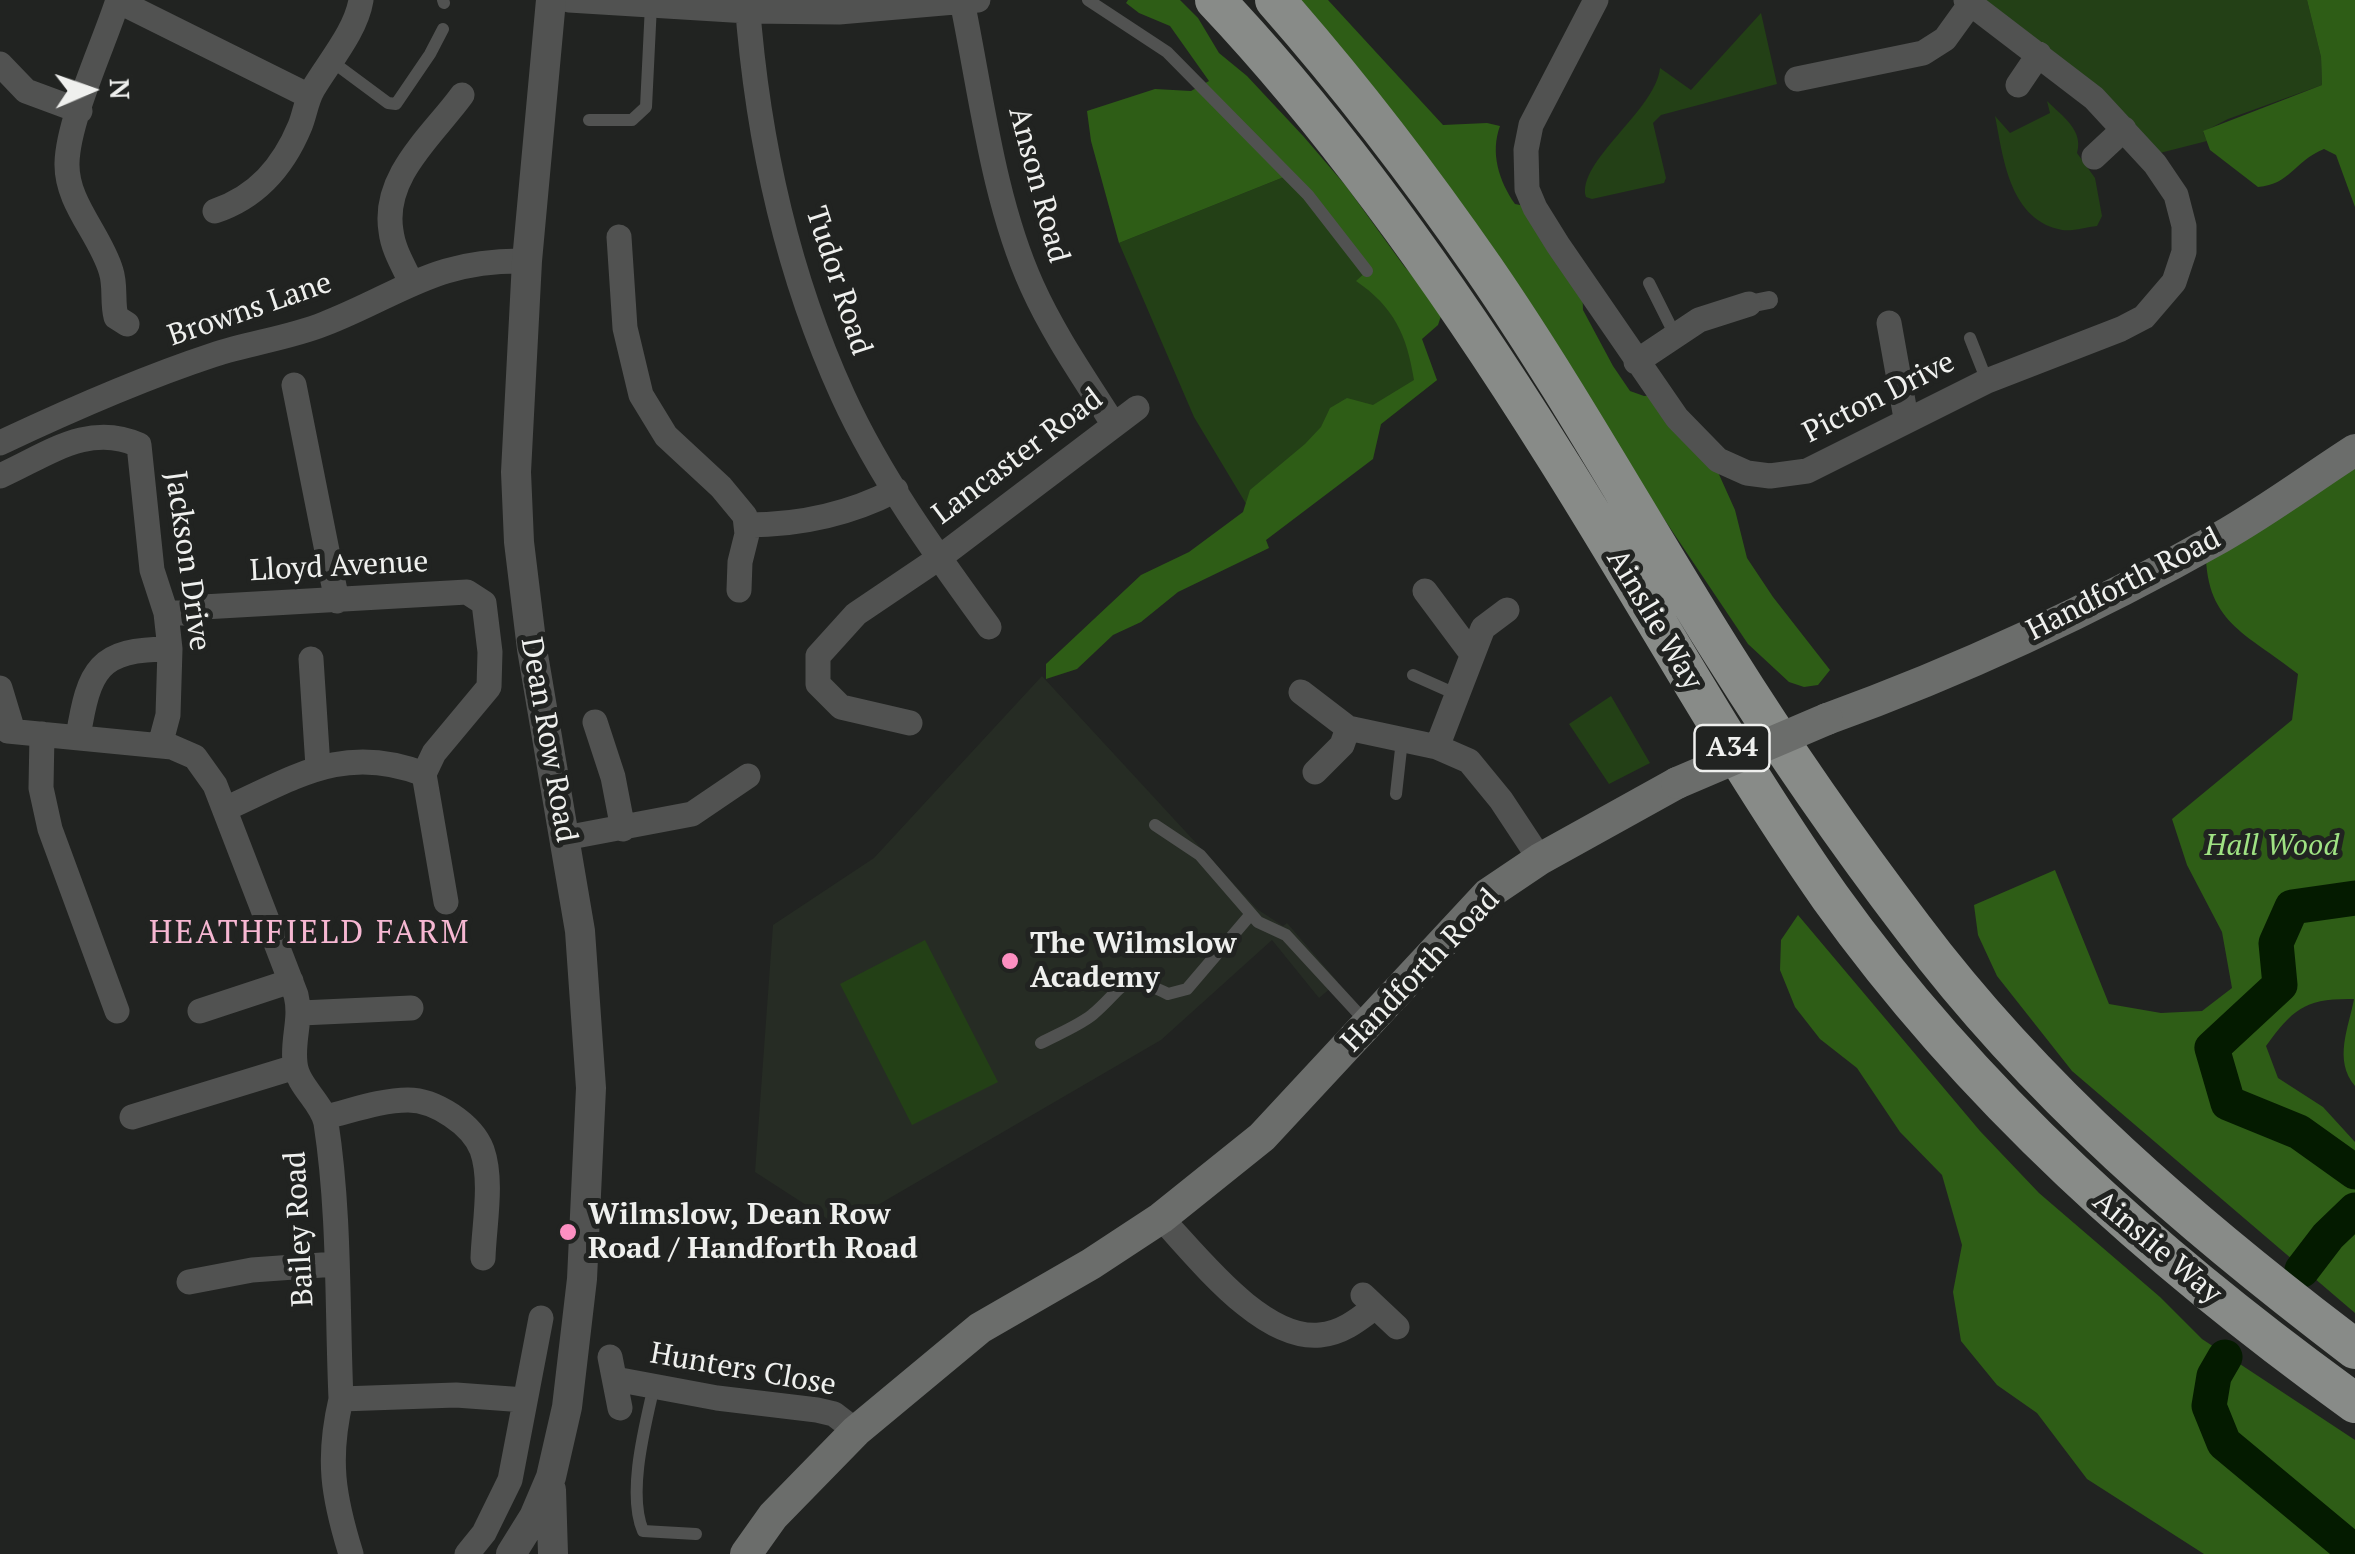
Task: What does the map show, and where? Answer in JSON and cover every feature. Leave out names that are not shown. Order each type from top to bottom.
[{"type":"highway","name":"Ainslie Way","points":[[1215,0],[1300,96],[1450,297],[1554,454],[1759,791],[1832,899],[1882,963],[1993,1093],[2084,1186],[2237,1316],[2355,1403]]},
{"type":"highway","name":"Ainslie Way","points":[[1275,0],[1396,146],[1486,271],[1786,752],[1916,933],[1976,1005],[2115,1151],[2186,1216],[2355,1349]]},
{"type":"main road","name":"Handforth Road","points":[[746,1554],[773,1516],[856,1431],[980,1328],[1161,1218],[1262,1138],[1488,894],[1540,859],[1678,782],[1827,719],[1950,673],[2144,577],[2222,536],[2355,450]]},
{"type":"street","points":[[127,324],[116,317],[112,274],[70,184],[67,162],[118,0],[309,96]]},
{"type":"street","points":[[215,211],[237,204],[284,160],[309,96],[357,17],[361,0]]},
{"type":"street","name":"Dean Row Road","points":[[512,1554],[551,1477],[567,1407],[582,1279],[591,1088],[580,930],[532,648],[519,542],[516,472],[527,261],[551,0]]},
{"type":"street","points":[[569,0],[838,12],[978,0]]},
{"type":"street","name":"Picton Drive","points":[[1596,0],[1531,124],[1526,150],[1527,188],[1534,208],[1636,362],[1702,447],[1718,460],[1747,473],[1786,476],[1806,471],[1987,380],[2144,317],[2174,282],[2185,239],[2181,209],[2161,173],[2094,98],[1968,2]]},
{"type":"street","name":"Anson Road","points":[[962,1],[1003,201],[1030,283],[1062,345],[1114,425]]},
{"type":"street","points":[[1793,80],[1922,53],[1944,39],[1968,2]]},
{"type":"street","name":"Tudor Road","points":[[747,6],[766,157],[805,298],[844,399],[939,558],[989,627]]},
{"type":"street","points":[[2018,85],[2039,54]]},
{"type":"street","points":[[0,64],[26,91],[80,111]]},
{"type":"street","points":[[411,282],[394,247],[390,208],[402,172],[462,95]]},
{"type":"street","points":[[2092,160],[2124,129]]},
{"type":"street","points":[[619,237],[625,328],[642,394],[666,436],[738,506],[747,525],[738,590]]},
{"type":"street","name":"Browns Lane","points":[[0,442],[177,368],[322,325],[411,282],[466,264],[527,261]]},
{"type":"street","points":[[1636,362],[1714,313],[1759,302]]},
{"type":"street","points":[[1888,316],[1906,418]]},
{"type":"street","points":[[294,385],[338,601]]},
{"type":"street","name":"Lancaster Road","points":[[939,558],[1137,408]]},
{"type":"street","name":"Jackson Drive","points":[[0,476],[84,438],[103,434],[139,445],[152,570],[166,613],[170,649],[168,715],[160,745]]},
{"type":"street","points":[[747,525],[812,520],[864,506],[896,490]]},
{"type":"street","points":[[910,723],[841,707],[818,684],[818,656],[856,614],[939,558]]},
{"type":"street","points":[[1426,590],[1472,654]]},
{"type":"street","name":"Lloyd Avenue","points":[[166,613],[203,607],[467,592],[484,604],[490,652],[489,687],[434,752],[424,774]]},
{"type":"street","points":[[1437,747],[1483,628],[1507,610]]},
{"type":"street","points":[[78,736],[86,690],[117,653],[170,649]]},
{"type":"street","points":[[311,659],[318,767]]},
{"type":"street","points":[[0,688],[11,731],[160,745],[194,757],[215,785],[291,981],[301,1014],[295,1067],[132,1117]]},
{"type":"street","points":[[1301,692],[1348,728],[1437,747],[1468,761],[1484,776],[1540,859]]},
{"type":"street","points":[[595,722],[613,777],[623,829]]},
{"type":"street","points":[[1315,772],[1342,745],[1348,728]]},
{"type":"street","points":[[42,734],[40,788],[50,829],[117,1011]]},
{"type":"street","points":[[224,809],[318,767],[344,760],[405,767],[424,774],[446,902]]},
{"type":"street","points":[[565,838],[692,814],[748,776]]},
{"type":"street","points":[[200,1011],[291,981]]},
{"type":"street","points":[[301,1014],[412,1008]]},
{"type":"street","name":"Bailey Road","points":[[295,1067],[325,1117],[332,1175],[341,1399],[332,1435],[331,1462],[351,1554]]},
{"type":"street","points":[[325,1117],[410,1100],[441,1106],[460,1122],[482,1148],[486,1185],[482,1258]]},
{"type":"street","points":[[1161,1218],[1268,1322],[1292,1334],[1321,1336],[1346,1328],[1369,1301],[1397,1326]]},
{"type":"street","points":[[189,1282],[252,1270],[336,1264]]},
{"type":"street","points":[[467,1554],[484,1533],[510,1480],[542,1318]]},
{"type":"street","name":"Hunters Close","points":[[620,1408],[612,1368],[654,1386],[834,1414],[856,1431]]},
{"type":"street","points":[[341,1399],[456,1395],[525,1400]]},
{"type":"street","name":"Dean Row Road","points":[[551,1477],[553,1554]]},
{"type":"lane","points":[[1088,0],[1166,52],[1308,195],[1367,271]]},
{"type":"lane","points":[[588,120],[632,120],[646,107],[651,6]]},
{"type":"lane","points":[[330,60],[388,103],[396,104],[443,29]]},
{"type":"lane","points":[[1649,284],[1675,335]]},
{"type":"lane","points":[[1970,338],[1987,380]]},
{"type":"lane","points":[[1412,675],[1458,694]]},
{"type":"lane","points":[[1396,794],[1402,740]]},
{"type":"lane","points":[[1155,825],[1200,855],[1258,922],[1286,935],[1368,1024]]},
{"type":"lane","points":[[1042,1043],[1092,1014],[1112,992],[1128,983],[1142,982],[1168,994],[1187,989],[1252,914]]},
{"type":"lane","points":[[654,1386],[642,1445],[636,1516],[643,1531],[696,1534]]},
{"type":"shaded area","name":"The Wilmslow Academy","points":[[1042,676],[1257,909],[1283,926],[1287,923],[1338,982],[1319,998],[1272,940],[1161,1040],[840,1227],[755,1172],[773,925],[874,858]]},
{"type":"green space","points":[[1180,0],[1198,18],[1219,53],[1247,76],[1346,186],[1404,266],[1443,310],[1438,325],[1422,339],[1437,380],[1381,424],[1373,459],[1266,540],[1269,548],[1178,592],[1141,622],[1113,635],[1077,669],[1046,679],[1046,664],[1141,575],[1189,552],[1243,512],[1250,490],[1305,444],[1321,427],[1330,408],[1347,398],[1373,405],[1414,380],[1397,323],[1380,301],[1356,281],[1366,272],[1289,175],[1119,243],[1091,141],[1087,111],[1155,89],[1191,91],[1209,81],[1170,26],[1139,13],[1126,3]]},
{"type":"green space","points":[[1296,0],[1328,0],[1443,125],[1500,126],[1496,156],[1509,195],[1515,204],[1535,208],[1582,281],[1583,310],[1630,391],[1644,396],[1660,395],[1717,470],[1735,510],[1747,558],[1830,670],[1818,685],[1804,687],[1789,682],[1748,644],[1652,501]]},
{"type":"green space","points":[[1966,0],[2307,0],[2321,57],[2322,85],[2228,119],[2203,132],[2207,141],[2148,156]]},
{"type":"green space","points":[[2307,0],[2355,0],[2355,207],[2336,155],[2324,149],[2278,182],[2258,187],[2210,150],[2203,131],[2322,85],[2321,57]]},
{"type":"green space","points":[[1761,13],[1777,84],[1661,115],[1653,123],[1664,183],[1592,199],[1586,197],[1586,183],[1593,168],[1645,101],[1660,68],[1691,90]]},
{"type":"green space","points":[[2047,101],[2075,130],[2077,153],[2095,178],[2102,216],[2097,226],[2062,230],[2042,222],[2029,212],[2011,183],[1995,116],[2010,133],[2050,113]]},
{"type":"green space","points":[[1289,175],[1367,271],[1437,380],[1257,522],[1194,417],[1119,243]]},
{"type":"green space","name":"Hall Wood","points":[[2355,450],[2355,1086],[2348,1076],[2344,1054],[2354,999],[2323,1001],[2302,1008],[2266,1046],[2278,1078],[2323,1107],[2355,1142],[2355,1313],[2072,1071],[1997,976],[1978,935],[1974,905],[2055,870],[2109,1004],[2161,1013],[2202,1011],[2232,988],[2222,932],[2187,865],[2172,819],[2292,720],[2298,674],[2246,636],[2220,609],[2207,571],[2206,544]]},
{"type":"green space","points":[[1611,696],[1650,763],[1609,784],[1569,724]]},
{"type":"green space","points":[[1798,915],[1980,1131],[2039,1193],[2160,1297],[2202,1339],[2355,1440],[2355,1554],[2204,1554],[2087,1479],[2037,1413],[1997,1385],[1961,1341],[1953,1292],[1962,1245],[1942,1175],[1900,1132],[1857,1068],[1820,1039],[1795,1007],[1780,970],[1781,940]]},
{"type":"green space","points":[[925,940],[998,1082],[912,1125],[840,984]]},
{"type":"waterway","points":[[2355,898],[2292,907],[2276,943],[2280,985],[2212,1048],[2228,1103],[2299,1132],[2355,1172]]},
{"type":"waterway","points":[[2302,1270],[2328,1236],[2355,1210]]},
{"type":"waterway","points":[[2225,1357],[2214,1376],[2209,1406],[2224,1443],[2355,1552]]},
{"type":"place","name":"The Wilmslow Academy","points":[[1010,961]]},
{"type":"place","name":"Wilmslow, Dean Row Road / Handforth Road","points":[[568,1232]]},
{"type":"district","name":"HEATHFIELD FARM","points":[[310,934]]}]
